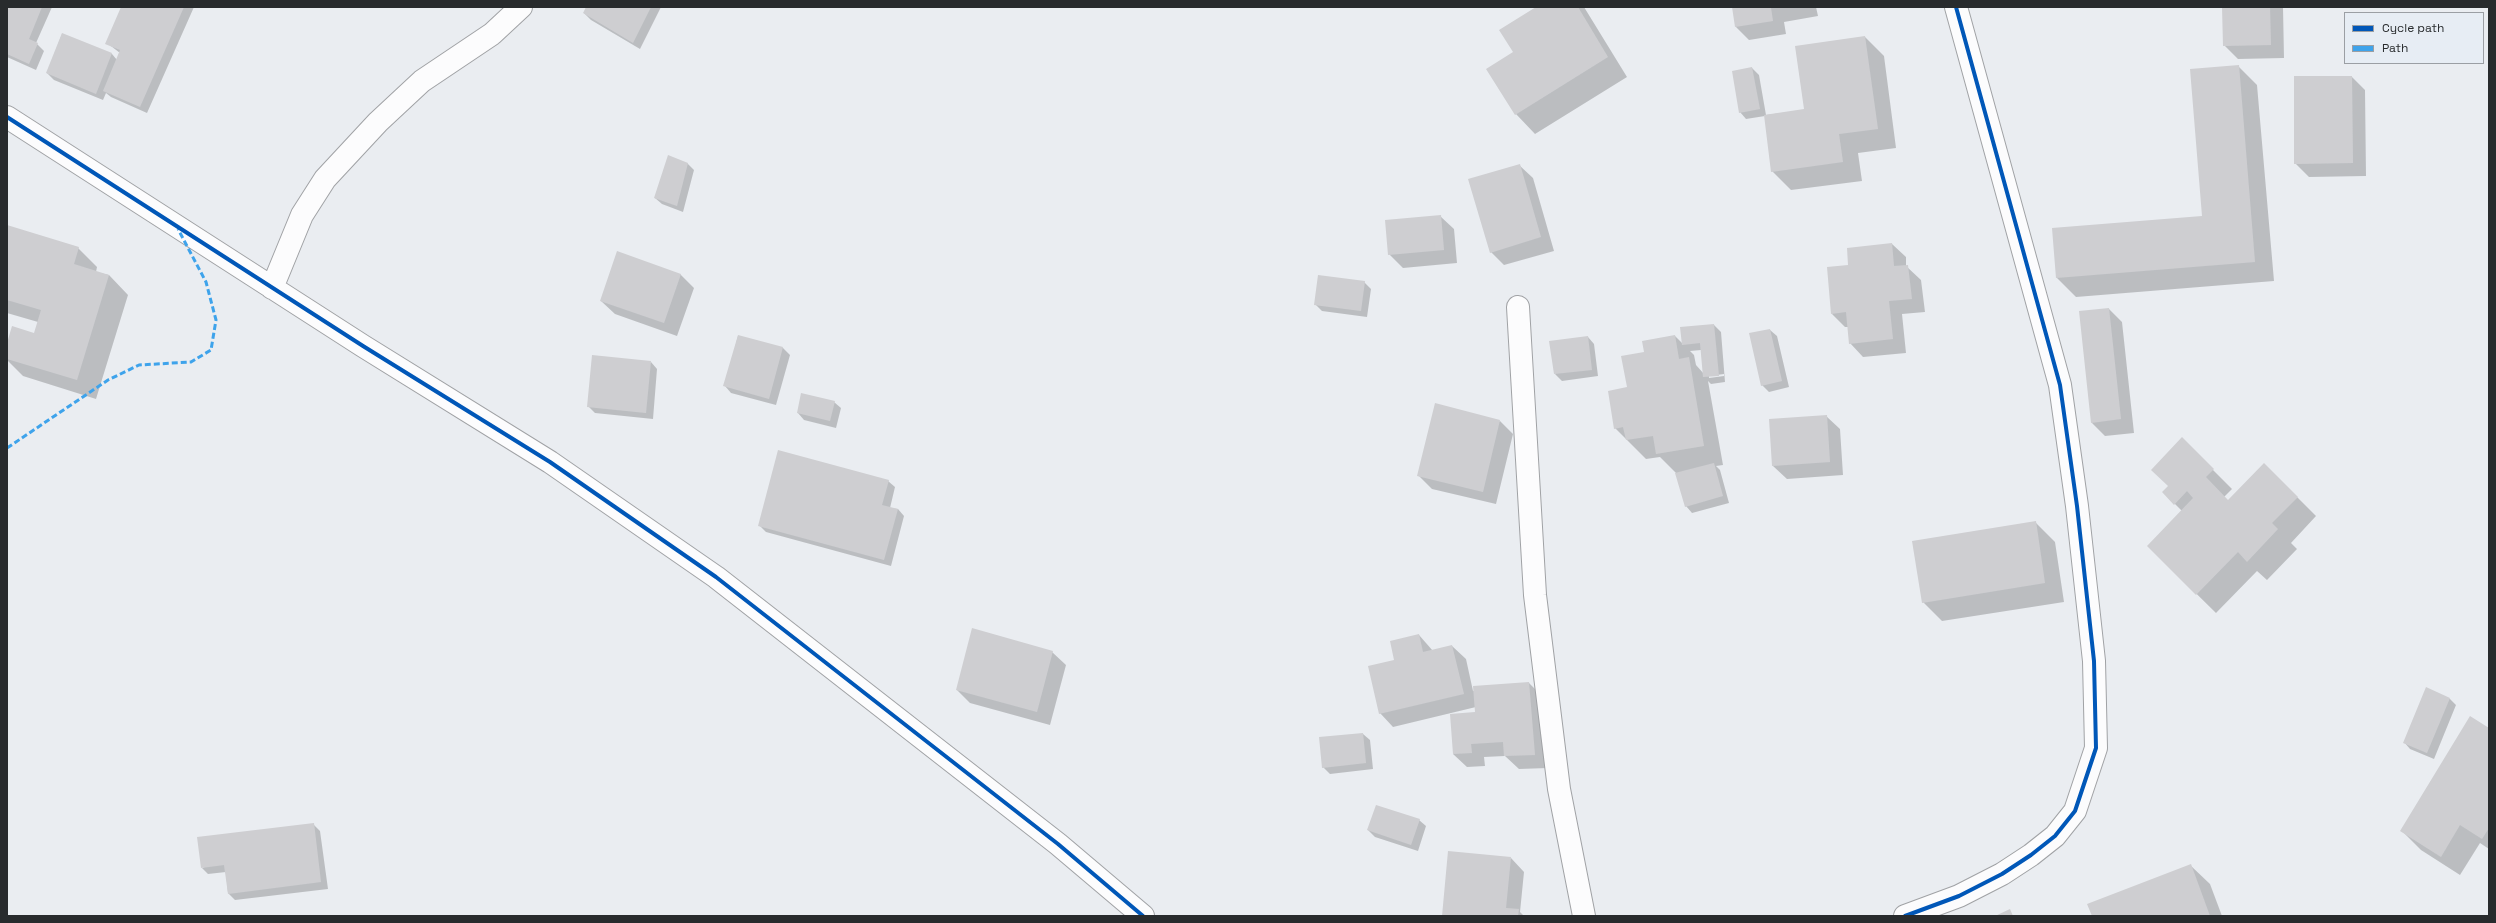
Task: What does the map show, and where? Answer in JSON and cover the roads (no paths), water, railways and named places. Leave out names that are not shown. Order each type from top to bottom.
[{"type":"street","points":[[272,288],[302,215],[325,179],[378,122],[422,81],[492,34],[521,7]]},
{"type":"street","points":[[1905,916],[1959,896],[2002,874],[2031,855],[2055,836],[2075,811],[2096,748],[2094,661],[2077,506],[2060,385],[1956,7]]},
{"type":"street","points":[[7,117],[176,224],[272,288],[550,462],[716,577],[1058,844],[1143,916]]},
{"type":"street","points":[[1518,307],[1535,595],[1559,788],[1584,916]]}]
